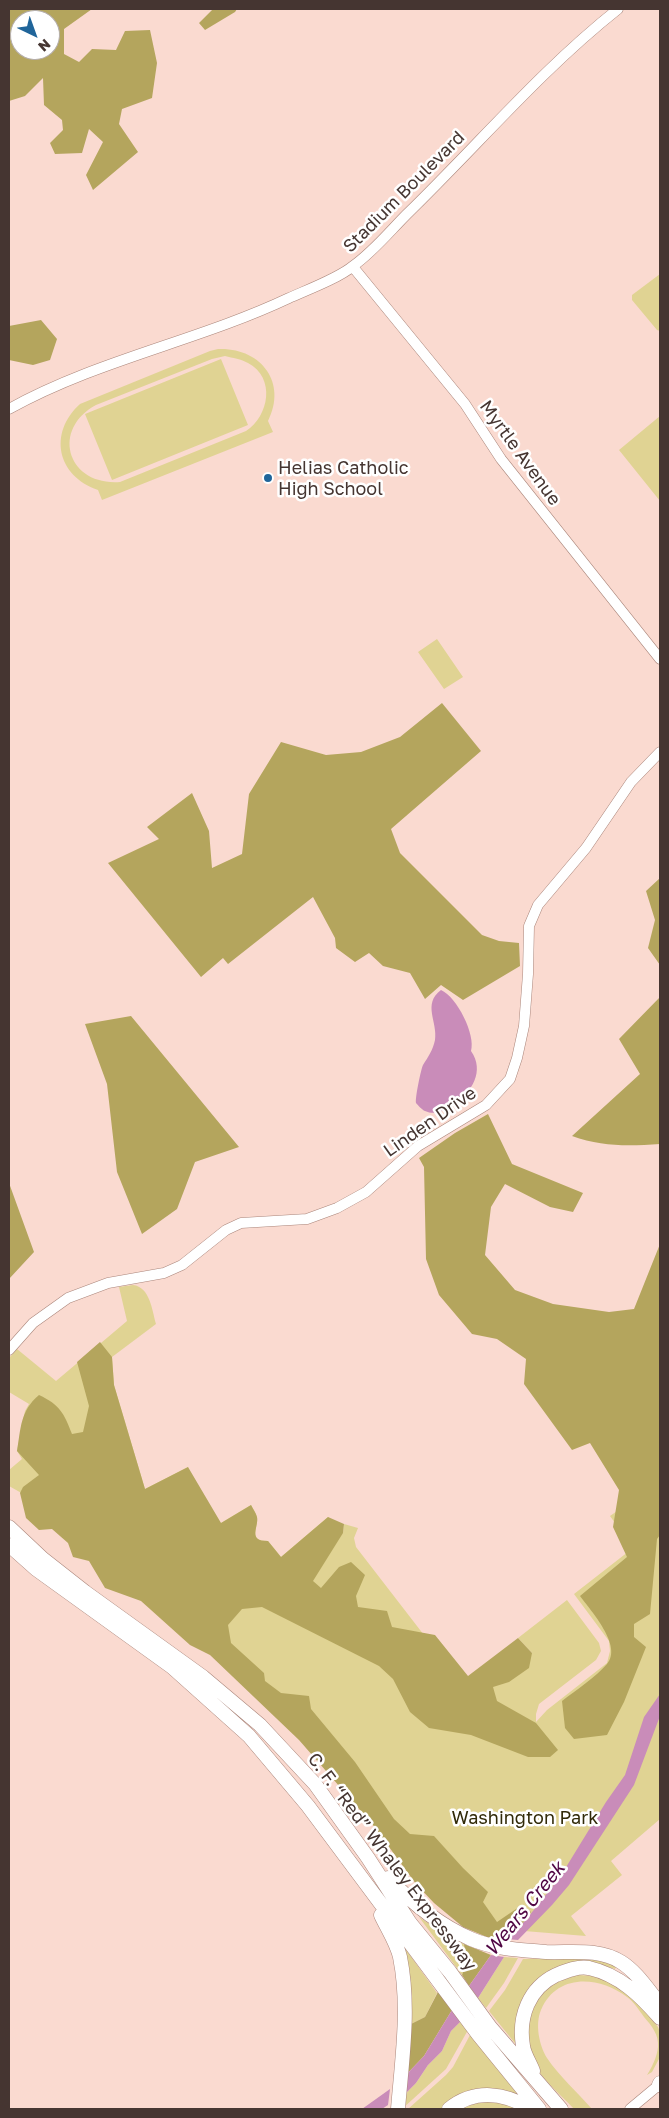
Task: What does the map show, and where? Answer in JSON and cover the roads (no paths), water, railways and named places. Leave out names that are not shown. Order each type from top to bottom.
[{"type":"highway","name":"C. F. “Red” Whaley Expressway","points":[[9,1527],[50,1564],[204,1678],[260,1725],[315,1784],[368,1858],[410,1923],[450,1972],[484,2030],[539,2109]]},
{"type":"highway","name":"C. F. “Red” Whaley Expressway","points":[[9,1545],[36,1569],[172,1667],[249,1736],[308,1806],[439,1982],[561,2109]]},
{"type":"highway","points":[[368,1858],[404,1894],[436,1920],[472,1940],[501,1947],[548,1952],[584,1952],[606,1956],[621,1962],[637,1976],[660,2004]]},
{"type":"highway","points":[[370,1889],[399,1955],[405,2021],[398,2109]]},
{"type":"highway","points":[[538,2083],[523,2046],[522,2019],[530,1996],[546,1980],[567,1970],[588,1968],[615,1978],[639,1995],[660,2018]]},
{"type":"highway","points":[[449,2109],[463,2100],[486,2094],[508,2097],[532,2109]]},
{"type":"street","name":"Stadium Boulevard","points":[[9,409],[41,391],[76,377],[257,313],[353,267],[440,182],[505,112],[583,36],[618,9]]},
{"type":"street","name":"Myrtle Avenue","points":[[353,267],[465,404],[500,459],[660,659]]},
{"type":"street","name":"Linden Drive","points":[[9,1350],[33,1323],[68,1298],[108,1283],[164,1273],[182,1265],[226,1230],[241,1223],[307,1219],[337,1208],[366,1192],[418,1146],[486,1105],[510,1079],[517,1058],[524,1026],[530,926],[538,904],[586,848],[631,782],[660,752]]},
{"type":"street","points":[[630,2109],[660,2084]]},
{"type":"place","name":"Helias Catholic High School","points":[[268,478]]},
{"type":"park label","name":"Washington Park","points":[[525,1818]]},
{"type":"water label","name":"Wears Creek","points":[[525,1909]]}]
